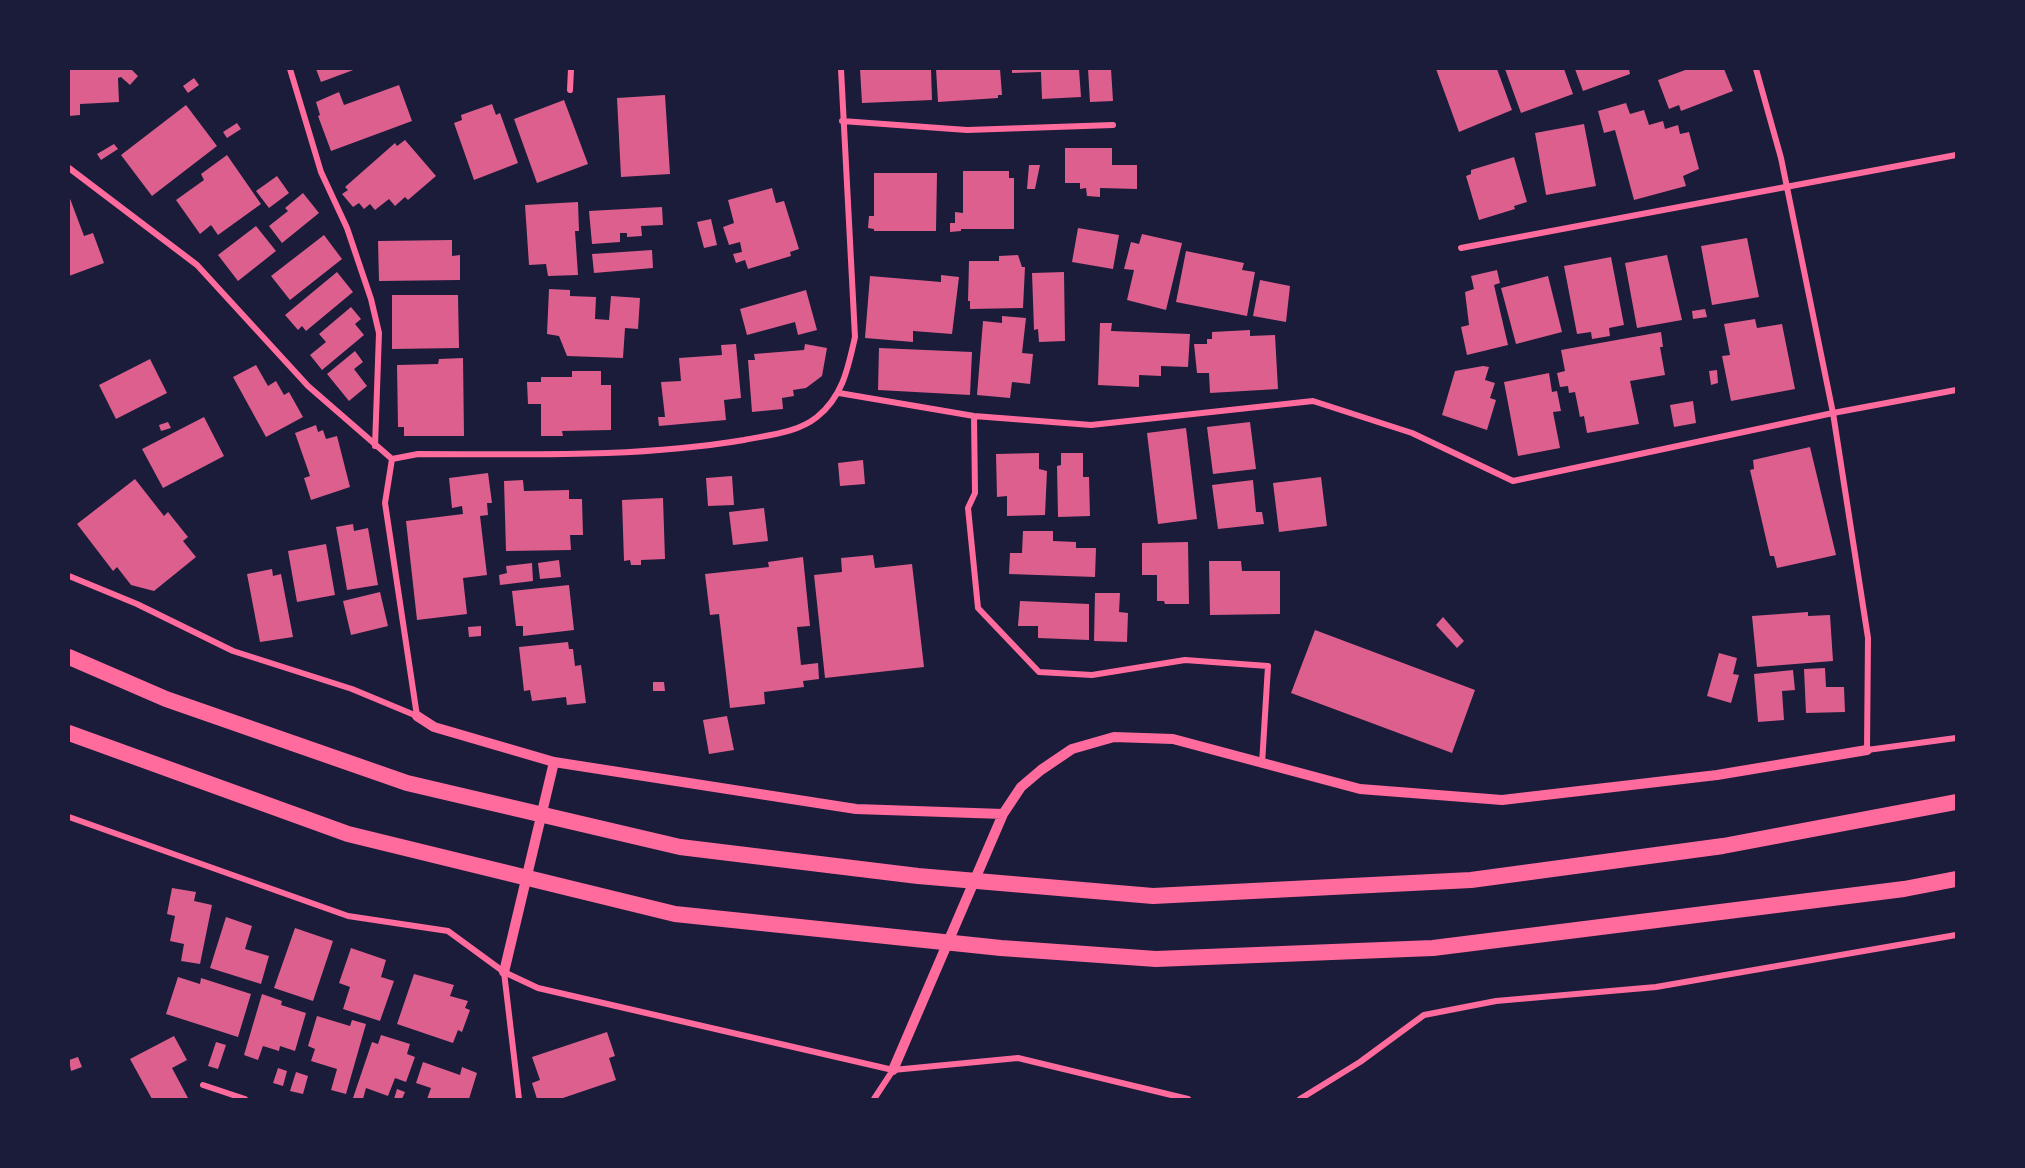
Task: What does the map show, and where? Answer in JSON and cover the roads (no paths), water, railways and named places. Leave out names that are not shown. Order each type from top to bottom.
[{"type":"highway","points":[[69,657],[166,699],[407,783],[680,847],[918,876],[1153,896],[1471,880],[1724,846],[1956,802]]},
{"type":"highway","points":[[69,733],[348,834],[675,914],[1001,948],[1156,959],[1433,948],[1904,889],[1956,879]]},
{"type":"street","points":[[290,69],[321,172],[347,228],[376,322],[379,368],[375,446]]},
{"type":"street","points":[[570,90],[571,69]]},
{"type":"street","points":[[69,168],[197,265],[308,386],[392,459],[418,454],[632,453],[712,445],[789,432],[817,417],[840,393],[855,337],[841,69]]},
{"type":"street","points":[[1756,69],[1786,185],[1833,413],[1868,638],[1867,750]]},
{"type":"street","points":[[842,121],[967,130],[1113,125]]},
{"type":"street","points":[[1461,248],[1786,185],[1956,155]]},
{"type":"street","points":[[840,393],[974,416],[1091,425],[1314,401],[1412,433],[1513,482],[1833,413],[1956,390]]},
{"type":"street","points":[[974,416],[975,493],[968,508],[978,608],[1039,672],[1092,675],[1185,660],[1268,666],[1262,765]]},
{"type":"street","points":[[392,459],[385,503],[417,716]]},
{"type":"street","points":[[69,576],[136,604],[232,651],[352,689],[417,716],[434,727],[553,767],[856,809],[1003,814]]},
{"type":"street","points":[[874,1099],[893,1070],[1003,814],[1022,787],[1041,770],[1072,749],[1114,737],[1173,739],[1262,765],[1360,789],[1502,800],[1717,775],[1956,738]]},
{"type":"street","points":[[518,1098],[504,972],[553,767]]},
{"type":"street","points":[[69,817],[348,916],[448,931],[504,972],[538,988],[893,1070],[1018,1058],[1188,1099]]},
{"type":"street","points":[[1300,1099],[1360,1062],[1424,1015],[1496,1001],[1656,987],[1956,935]]},
{"type":"street","points":[[203,1085],[245,1099]]}]
